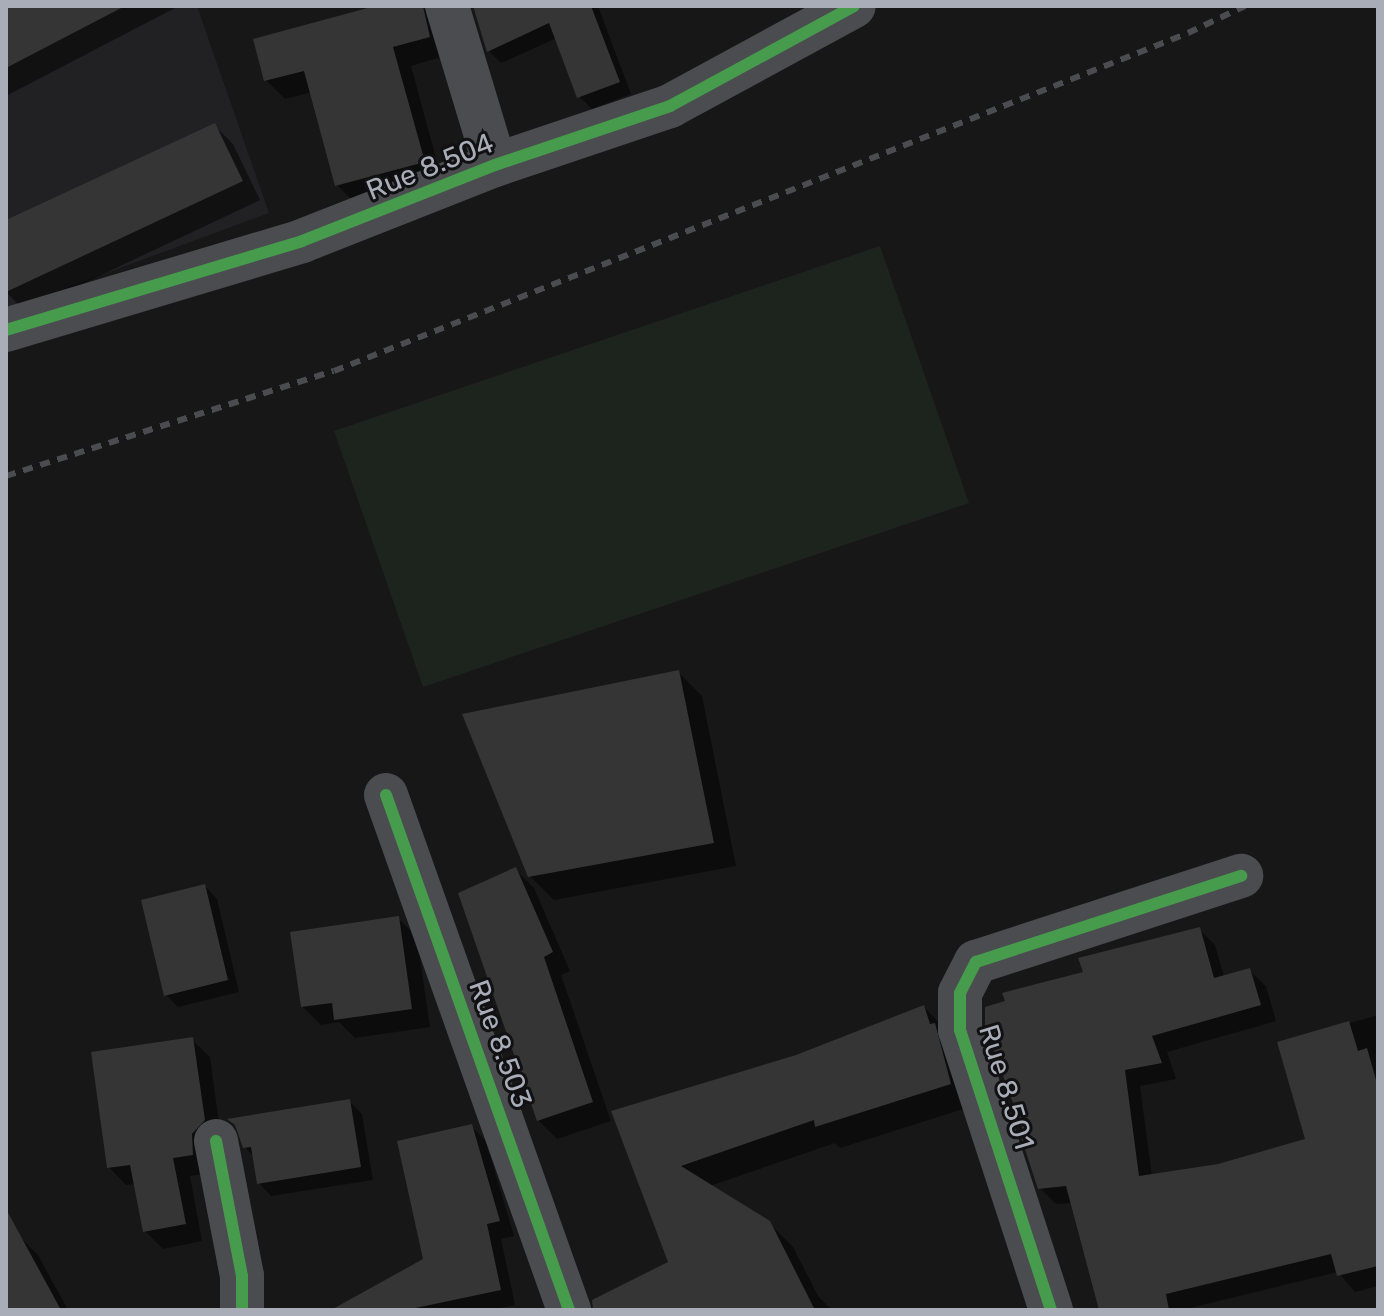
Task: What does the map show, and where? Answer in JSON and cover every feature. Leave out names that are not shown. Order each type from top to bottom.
[{"type":"street","points":[[447,6],[495,165]]},
{"type":"street","name":"Rue 8.504","points":[[6,330],[302,241],[495,165],[670,106],[854,6]]},
{"type":"street","name":"Rue 8.503","points":[[386,795],[569,1310]]},
{"type":"street","name":"Rue 8.501","points":[[1051,1310],[960,1030],[960,993],[976,962],[1241,876]]},
{"type":"street","points":[[216,1141],[242,1276],[242,1310]]},
{"type":"shaded area","points":[[6,6],[197,6],[269,213],[6,310]]},
{"type":"shaded area","points":[[880,246],[969,503],[423,687],[334,431]]},
{"type":"building","points":[[6,6],[125,6],[6,68]]},
{"type":"building","points":[[375,6],[423,6],[430,37],[393,47],[425,162],[335,186],[304,71],[264,81],[253,39]]},
{"type":"building","points":[[473,6],[591,6],[620,82],[577,98],[549,23],[487,52]]},
{"type":"building","points":[[215,123],[243,181],[6,292],[6,220]]},
{"type":"building","points":[[679,670],[714,843],[528,877],[462,714]]},
{"type":"building","points":[[516,867],[553,952],[544,957],[593,1102],[537,1121],[458,893]]},
{"type":"building","points":[[205,884],[228,980],[164,996],[141,900]]},
{"type":"building","points":[[399,916],[412,1009],[334,1020],[332,1003],[301,1007],[290,932]]},
{"type":"building","points":[[1200,927],[1214,978],[1250,968],[1261,1005],[1152,1036],[1162,1063],[1125,1070],[1139,1176],[1218,1164],[1305,1139],[1277,1042],[1349,1021],[1358,1051],[1367,1048],[1378,1087],[1378,1266],[1337,1276],[1331,1254],[1166,1294],[1169,1310],[1099,1310],[1066,1186],[1038,1189],[1020,1134],[1024,1134],[985,1026],[985,1007],[1005,1001],[1002,993],[1083,972],[1078,958]]},
{"type":"building","points":[[924,1005],[930,1024],[935,1023],[951,1084],[815,1127],[814,1120],[681,1166],[770,1221],[815,1310],[593,1310],[592,1300],[668,1262],[611,1111],[796,1055]]},
{"type":"building","points":[[193,1037],[205,1120],[192,1134],[193,1155],[173,1158],[186,1224],[143,1232],[130,1165],[107,1168],[91,1052]]},
{"type":"building","points":[[350,1099],[361,1167],[257,1184],[251,1147],[243,1148],[235,1125],[227,1119]]},
{"type":"building","points":[[472,1124],[500,1221],[487,1224],[501,1290],[406,1310],[331,1310],[423,1259],[397,1141]]},
{"type":"building","points":[[6,1209],[61,1310],[6,1310]]},
{"type":"railway","points":[[6,476],[334,371],[1188,33],[1245,6]]},
{"type":"cycle path","points":[[6,330],[302,241],[495,165],[670,106],[854,6]]},
{"type":"cycle path","points":[[386,795],[569,1310]]},
{"type":"cycle path","points":[[1051,1310],[960,1030],[960,993],[976,962],[1241,876]]},
{"type":"cycle path","points":[[216,1141],[242,1276],[242,1310]]}]
